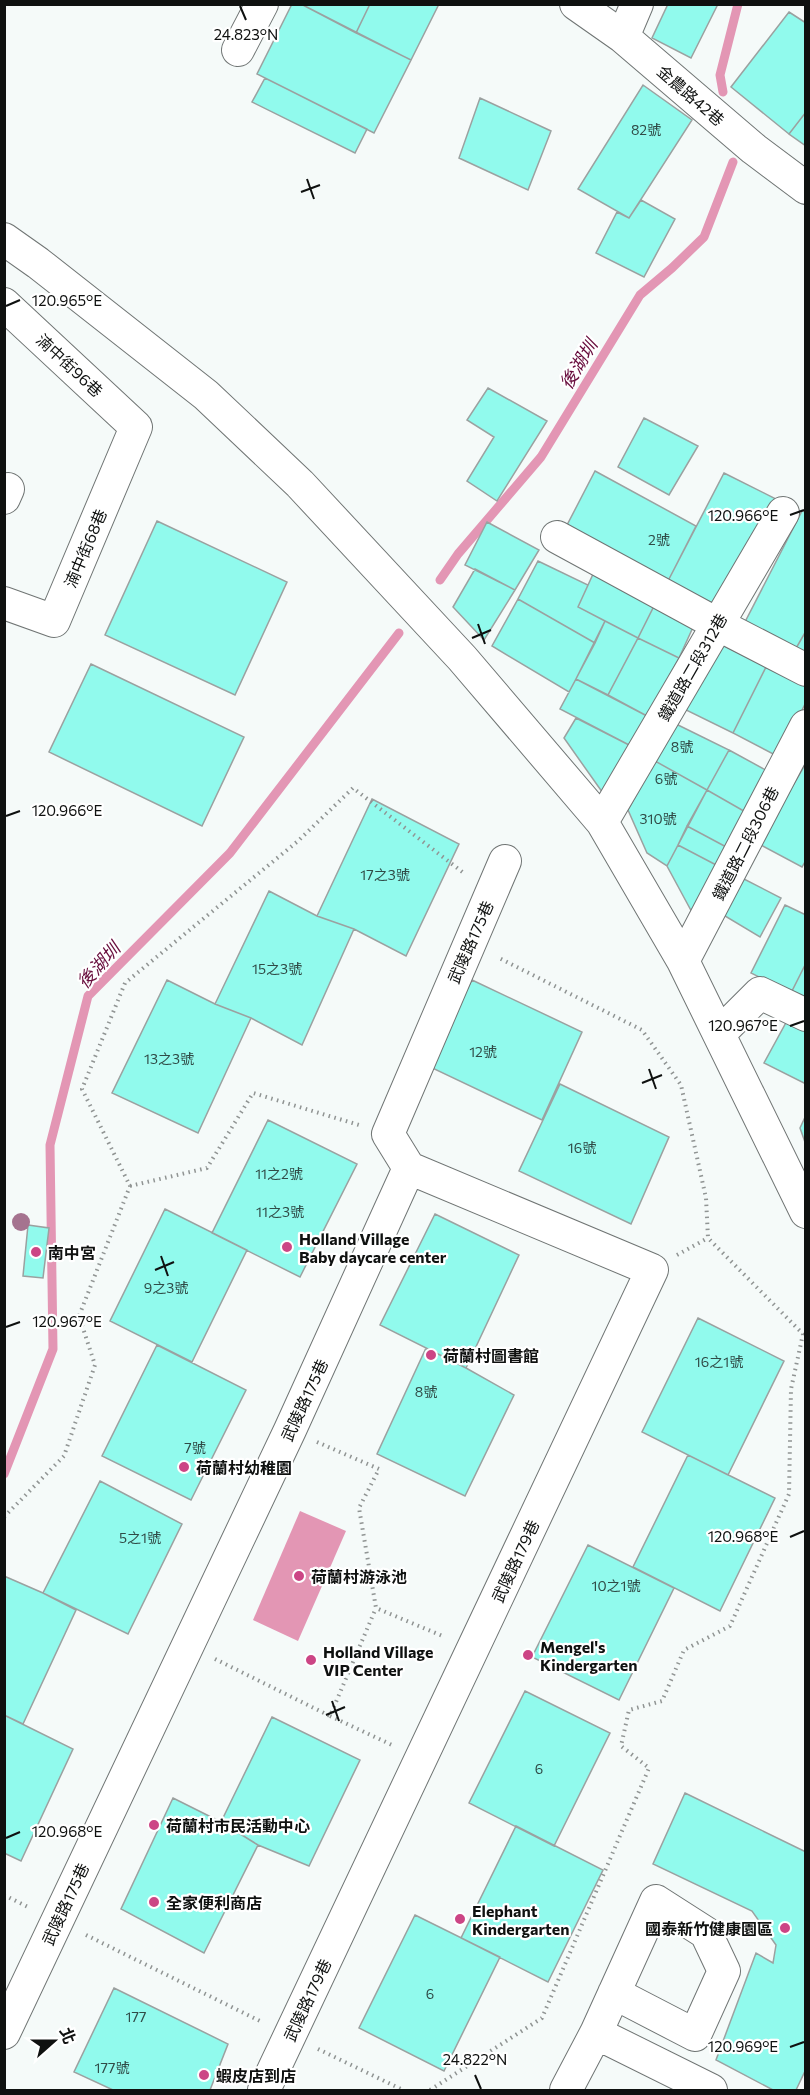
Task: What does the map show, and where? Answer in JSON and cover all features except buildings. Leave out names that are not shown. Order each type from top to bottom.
[{"type":"street","points":[[238,50],[262,4]]},
{"type":"street","name":"金農路42巷","points":[[576,4],[623,37],[754,149],[806,188]]},
{"type":"street","points":[[623,37],[637,4]]},
{"type":"street","points":[[4,239],[206,394],[300,484],[462,658],[602,822],[683,961],[806,1212]]},
{"type":"street","name":"湳中街96巷","points":[[4,304],[136,427]]},
{"type":"street","name":"湳中街68巷","points":[[4,603],[54,621],[136,427]]},
{"type":"street","name":"鐵道路二段312巷","points":[[602,822],[783,513]]},
{"type":"street","points":[[557,537],[806,670]]},
{"type":"street","name":"鐵道路二段306巷","points":[[683,961],[806,726]]},
{"type":"street","name":"武陵路175巷","points":[[388,1134],[505,861]]},
{"type":"street","points":[[719,1034],[760,993],[806,1015]]},
{"type":"street","points":[[388,1134],[409,1168]]},
{"type":"street","name":"武陵路175巷","points":[[4,2033],[290,1430],[409,1168]]},
{"type":"street","name":"武陵路179巷","points":[[264,2091],[652,1270],[409,1168]]},
{"type":"street","points":[[566,2091],[614,1993]]},
{"type":"street","points":[[596,2033],[661,2080],[711,2091]]},
{"type":"path","points":[[4,1517],[64,1456],[95,1365],[79,1316],[130,1186],[82,1089],[126,983],[298,842],[353,788],[491,894]]},
{"type":"path","points":[[430,2091],[542,2018],[649,1768],[621,1746],[629,1710],[662,1701],[684,1650],[730,1626],[789,1494],[790,1389],[803,1334],[708,1238],[706,1197],[681,1085],[642,1030],[469,943]]},
{"type":"path","points":[[130,1186],[207,1168],[253,1093],[388,1134]]},
{"type":"path","points":[[290,1430],[379,1469],[359,1508],[376,1608],[330,1716]]},
{"type":"path","points":[[376,1608],[474,1648]]},
{"type":"path","points":[[187,1645],[421,1758]]},
{"type":"path","points":[[4,1896],[403,2091]]},
{"type":"shaded area","name":"荷蘭村游泳池","points":[[300,1511],[346,1531],[298,1641],[253,1620]]},
{"type":"waterway","name":"後湖圳","points":[[723,92],[720,75],[738,4]]},
{"type":"waterway","name":"後湖圳","points":[[440,580],[458,554],[541,457],[640,295],[704,237],[733,162]]},
{"type":"waterway","name":"後湖圳","points":[[4,1474],[53,1349],[50,1145],[88,996],[230,853],[399,633]]},
{"type":"place","name":"Holland Village Baby daycare center","points":[[287,1247]]},
{"type":"place","name":"南中宮","points":[[36,1252]]},
{"type":"place","name":"荷蘭村圖書館","points":[[431,1355]]},
{"type":"place","name":"荷蘭村幼稚園","points":[[184,1467]]},
{"type":"place","name":"荷蘭村游泳池","points":[[299,1576]]},
{"type":"place","name":"Mengel's Kindergarten","points":[[528,1655]]},
{"type":"place","name":"Holland Village VIP Center","points":[[311,1660]]},
{"type":"place","name":"荷蘭村市民活動中心","points":[[154,1825]]},
{"type":"place","name":"全家便利商店","points":[[154,1902]]},
{"type":"place","name":"Elephant Kindergarten","points":[[460,1919]]},
{"type":"place","name":"國泰新竹健康園區","points":[[785,1928]]},
{"type":"place","name":"蝦皮店到店","points":[[204,2075]]}]
